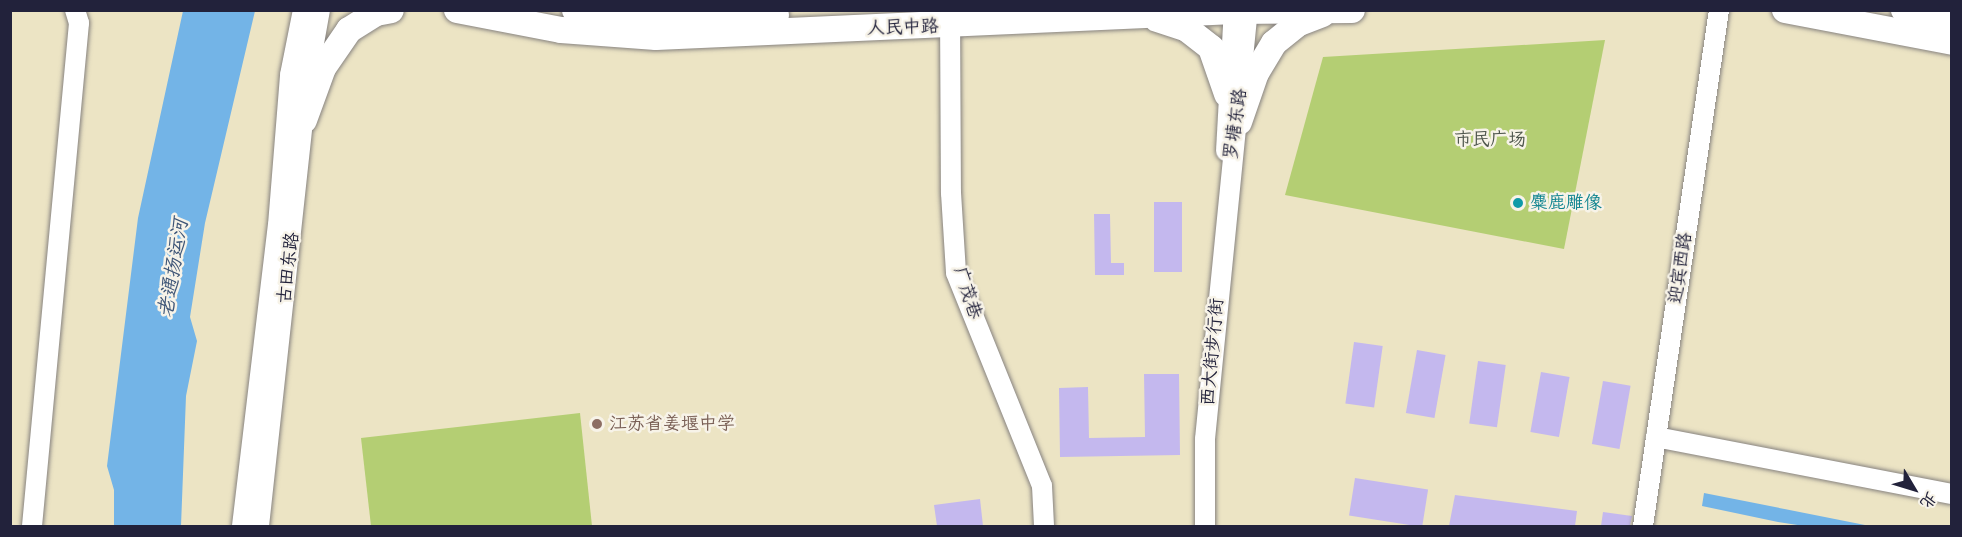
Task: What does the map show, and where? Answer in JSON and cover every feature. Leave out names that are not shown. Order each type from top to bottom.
[{"type":"main road","points":[[304,120],[323,68],[349,30],[376,13],[391,10]]},
{"type":"main road","name":"人民中路","points":[[457,10],[561,30],[656,37],[779,19],[899,10]]},
{"type":"main road","name":"人民中路","points":[[575,10],[647,18],[779,19],[1148,16],[1234,11],[1352,10]]},
{"type":"main road","points":[[1785,10],[1952,42]]},
{"type":"main road","points":[[1904,10],[1952,19]]},
{"type":"main road","points":[[1239,122],[1256,73],[1274,43],[1299,23],[1330,11]]},
{"type":"main road","points":[[1148,16],[1187,29],[1211,48],[1227,94]]},
{"type":"street","points":[[32,526],[79,23],[75,10]]},
{"type":"street","name":"古田东路","points":[[242,526],[278,225],[290,75],[303,10]]},
{"type":"street","name":"古田东路","points":[[259,526],[304,120],[321,10]]},
{"type":"street","name":"迎宾西路","points":[[1643,526],[1719,10]]},
{"type":"street","name":"罗塘东路","points":[[1228,178],[1224,133],[1234,11]]},
{"type":"street","name":"罗塘东路","points":[[1228,178],[1239,122],[1248,11]]},
{"type":"street","name":"广茂巷","points":[[951,18],[951,193],[956,273],[1042,486],[1044,526]]},
{"type":"street","name":"西大街步行街","points":[[1205,526],[1205,439],[1228,178]]},
{"type":"street","points":[[1656,437],[1952,494]]},
{"type":"street","points":[[228,526],[245,504]]},
{"type":"green space","name":"市民广场","points":[[1605,40],[1564,249],[1285,195],[1323,57]]},
{"type":"green space","points":[[580,413],[592,526],[371,526],[361,438]]},
{"type":"water","name":"老通扬运河","points":[[183,11],[255,11],[205,223],[190,317],[197,341],[186,396],[181,526],[114,526],[114,490],[107,466],[138,218]]},
{"type":"water","points":[[1704,493],[1870,526],[1804,526],[1778,522],[1702,506]]},
{"type":"building","points":[[1154,202],[1182,202],[1182,272],[1154,272]]},
{"type":"building","points":[[1094,214],[1110,214],[1111,263],[1124,263],[1124,275],[1095,275]]},
{"type":"building","points":[[1354,342],[1383,346],[1374,407],[1345,403]]},
{"type":"building","points":[[1417,350],[1446,355],[1434,418],[1406,413]]},
{"type":"building","points":[[1478,361],[1506,365],[1497,427],[1469,423]]},
{"type":"building","points":[[1541,372],[1570,377],[1559,437],[1530,432]]},
{"type":"building","points":[[1144,374],[1179,374],[1180,455],[1060,457],[1059,388],[1088,387],[1089,438],[1145,437]]},
{"type":"building","points":[[1603,381],[1631,386],[1619,449],[1592,444]]},
{"type":"building","points":[[1355,478],[1428,490],[1422,526],[1349,516]]},
{"type":"building","points":[[1455,495],[1577,511],[1575,526],[1449,526]]},
{"type":"building","points":[[980,499],[983,526],[937,526],[934,505]]},
{"type":"building","points":[[1603,512],[1632,516],[1630,526],[1601,526]]},
{"type":"place","name":"麋鹿雕像","points":[[1518,203]]},
{"type":"place","name":"江苏省姜堰中学","points":[[597,424]]}]
